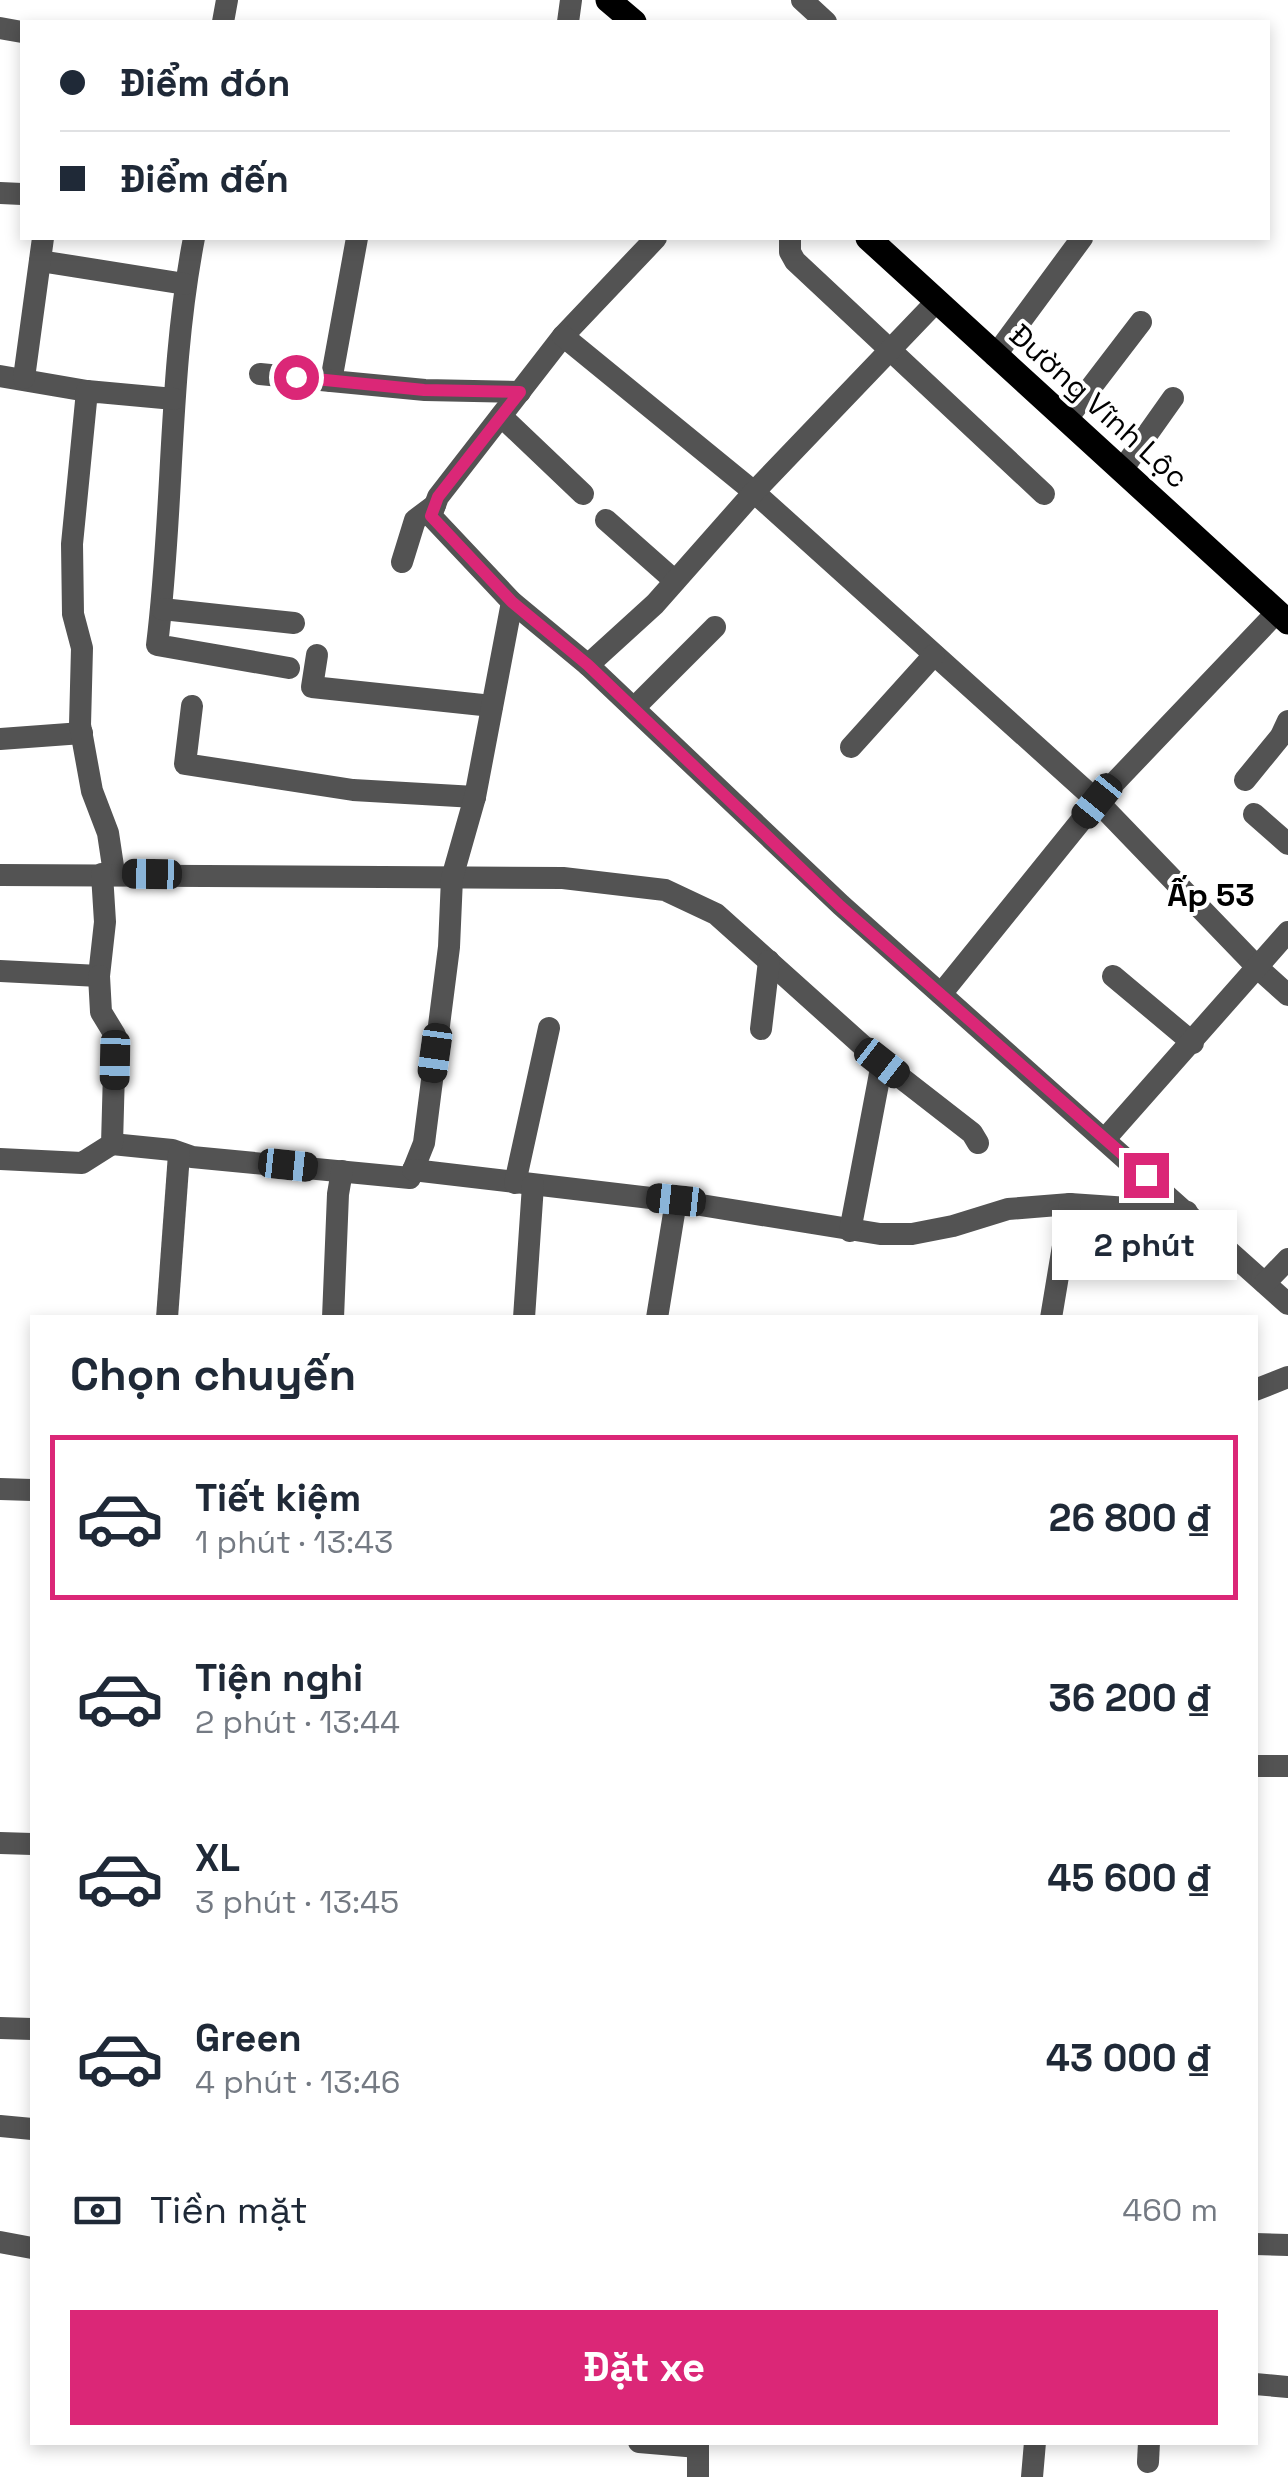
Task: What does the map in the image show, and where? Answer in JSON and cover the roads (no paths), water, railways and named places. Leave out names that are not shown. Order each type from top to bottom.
[{"type":"main road","points":[[608,0],[632,20]]},
{"type":"main road","name":"Đường Vĩnh Lộc","points":[[873,240],[1282,617]]},
{"type":"street","points":[[802,0],[824,20]]},
{"type":"street","points":[[194,240],[185,284],[174,399],[157,645],[289,668]]},
{"type":"street","points":[[331,381],[357,240]]},
{"type":"street","points":[[654,240],[563,336],[435,505],[431,516],[512,602],[588,665],[840,906],[1288,1304]]},
{"type":"street","points":[[785,240],[791,257],[1044,494]]},
{"type":"street","points":[[995,356],[1081,240]]},
{"type":"street","points":[[174,399],[88,391],[12,377],[42,249],[185,284]]},
{"type":"street","points":[[588,665],[675,581],[754,492],[936,302]]},
{"type":"street","points":[[1066,420],[1141,322]]},
{"type":"street","points":[[563,336],[754,492],[1097,801],[1288,995]]},
{"type":"street","points":[[260,374],[424,390],[520,392]]},
{"type":"street","points":[[88,391],[72,544],[74,614],[82,648],[82,733],[92,791],[108,833],[99,976],[101,1012],[116,1035],[112,1144]]},
{"type":"street","points":[[1122,470],[1173,398]]},
{"type":"street","points":[[501,416],[584,494]]},
{"type":"street","points":[[402,562],[414,520],[435,505]]},
{"type":"street","points":[[606,520],[675,581]]},
{"type":"street","points":[[0,1159],[82,1162],[112,1144],[410,1178],[424,1143],[449,948],[452,878],[476,797],[512,602]]},
{"type":"street","points":[[162,609],[294,623]]},
{"type":"street","points":[[941,994],[1097,801],[1282,617]]},
{"type":"street","points":[[634,708],[715,627]]},
{"type":"street","points":[[317,654],[312,688],[492,706]]},
{"type":"street","points":[[851,747],[934,655]]},
{"type":"street","points":[[192,706],[185,764],[353,790],[476,797]]},
{"type":"street","points":[[1245,780],[1281,736],[1288,721]]},
{"type":"street","points":[[0,739],[82,733]]},
{"type":"street","points":[[1254,814],[1288,844]]},
{"type":"street","points":[[0,875],[562,878],[665,890],[716,914],[882,1063],[972,1133],[978,1142]]},
{"type":"street","points":[[1105,1139],[1288,932]]},
{"type":"street","points":[[762,1029],[769,961]]},
{"type":"street","points":[[0,971],[99,976]]},
{"type":"street","points":[[1114,976],[1193,1043]]},
{"type":"street","points":[[524,1315],[524,1184],[550,1028]]},
{"type":"street","points":[[850,1231],[882,1063]]},
{"type":"street","points":[[167,1315],[179,1154]]},
{"type":"street","points":[[414,1170],[676,1200],[775,1214],[850,1231],[912,1234],[1008,1209],[1070,1204],[1187,1212]]},
{"type":"street","points":[[333,1315],[342,1171]]},
{"type":"street","points":[[657,1315],[676,1200]]},
{"type":"street","points":[[1052,1315],[1070,1204]]},
{"type":"street","points":[[1265,1283],[1288,1260]]},
{"type":"street","points":[[1258,1389],[1288,1377]]},
{"type":"street","points":[[0,1489],[30,1490]]},
{"type":"street","points":[[1258,1766],[1288,1766]]},
{"type":"street","points":[[0,1843],[30,1844]]},
{"type":"street","points":[[0,2028],[30,2029]]},
{"type":"street","points":[[0,2126],[30,2129]]},
{"type":"street","points":[[0,2242],[30,2248]]},
{"type":"street","points":[[1258,2244],[1288,2245]]},
{"type":"street","points":[[1258,2384],[1288,2387]]},
{"type":"street","points":[[698,2445],[698,2477]]},
{"type":"street","points":[[1032,2477],[1035,2445]]},
{"type":"district","name":"Ấp 53","points":[[1211,895]]}]
